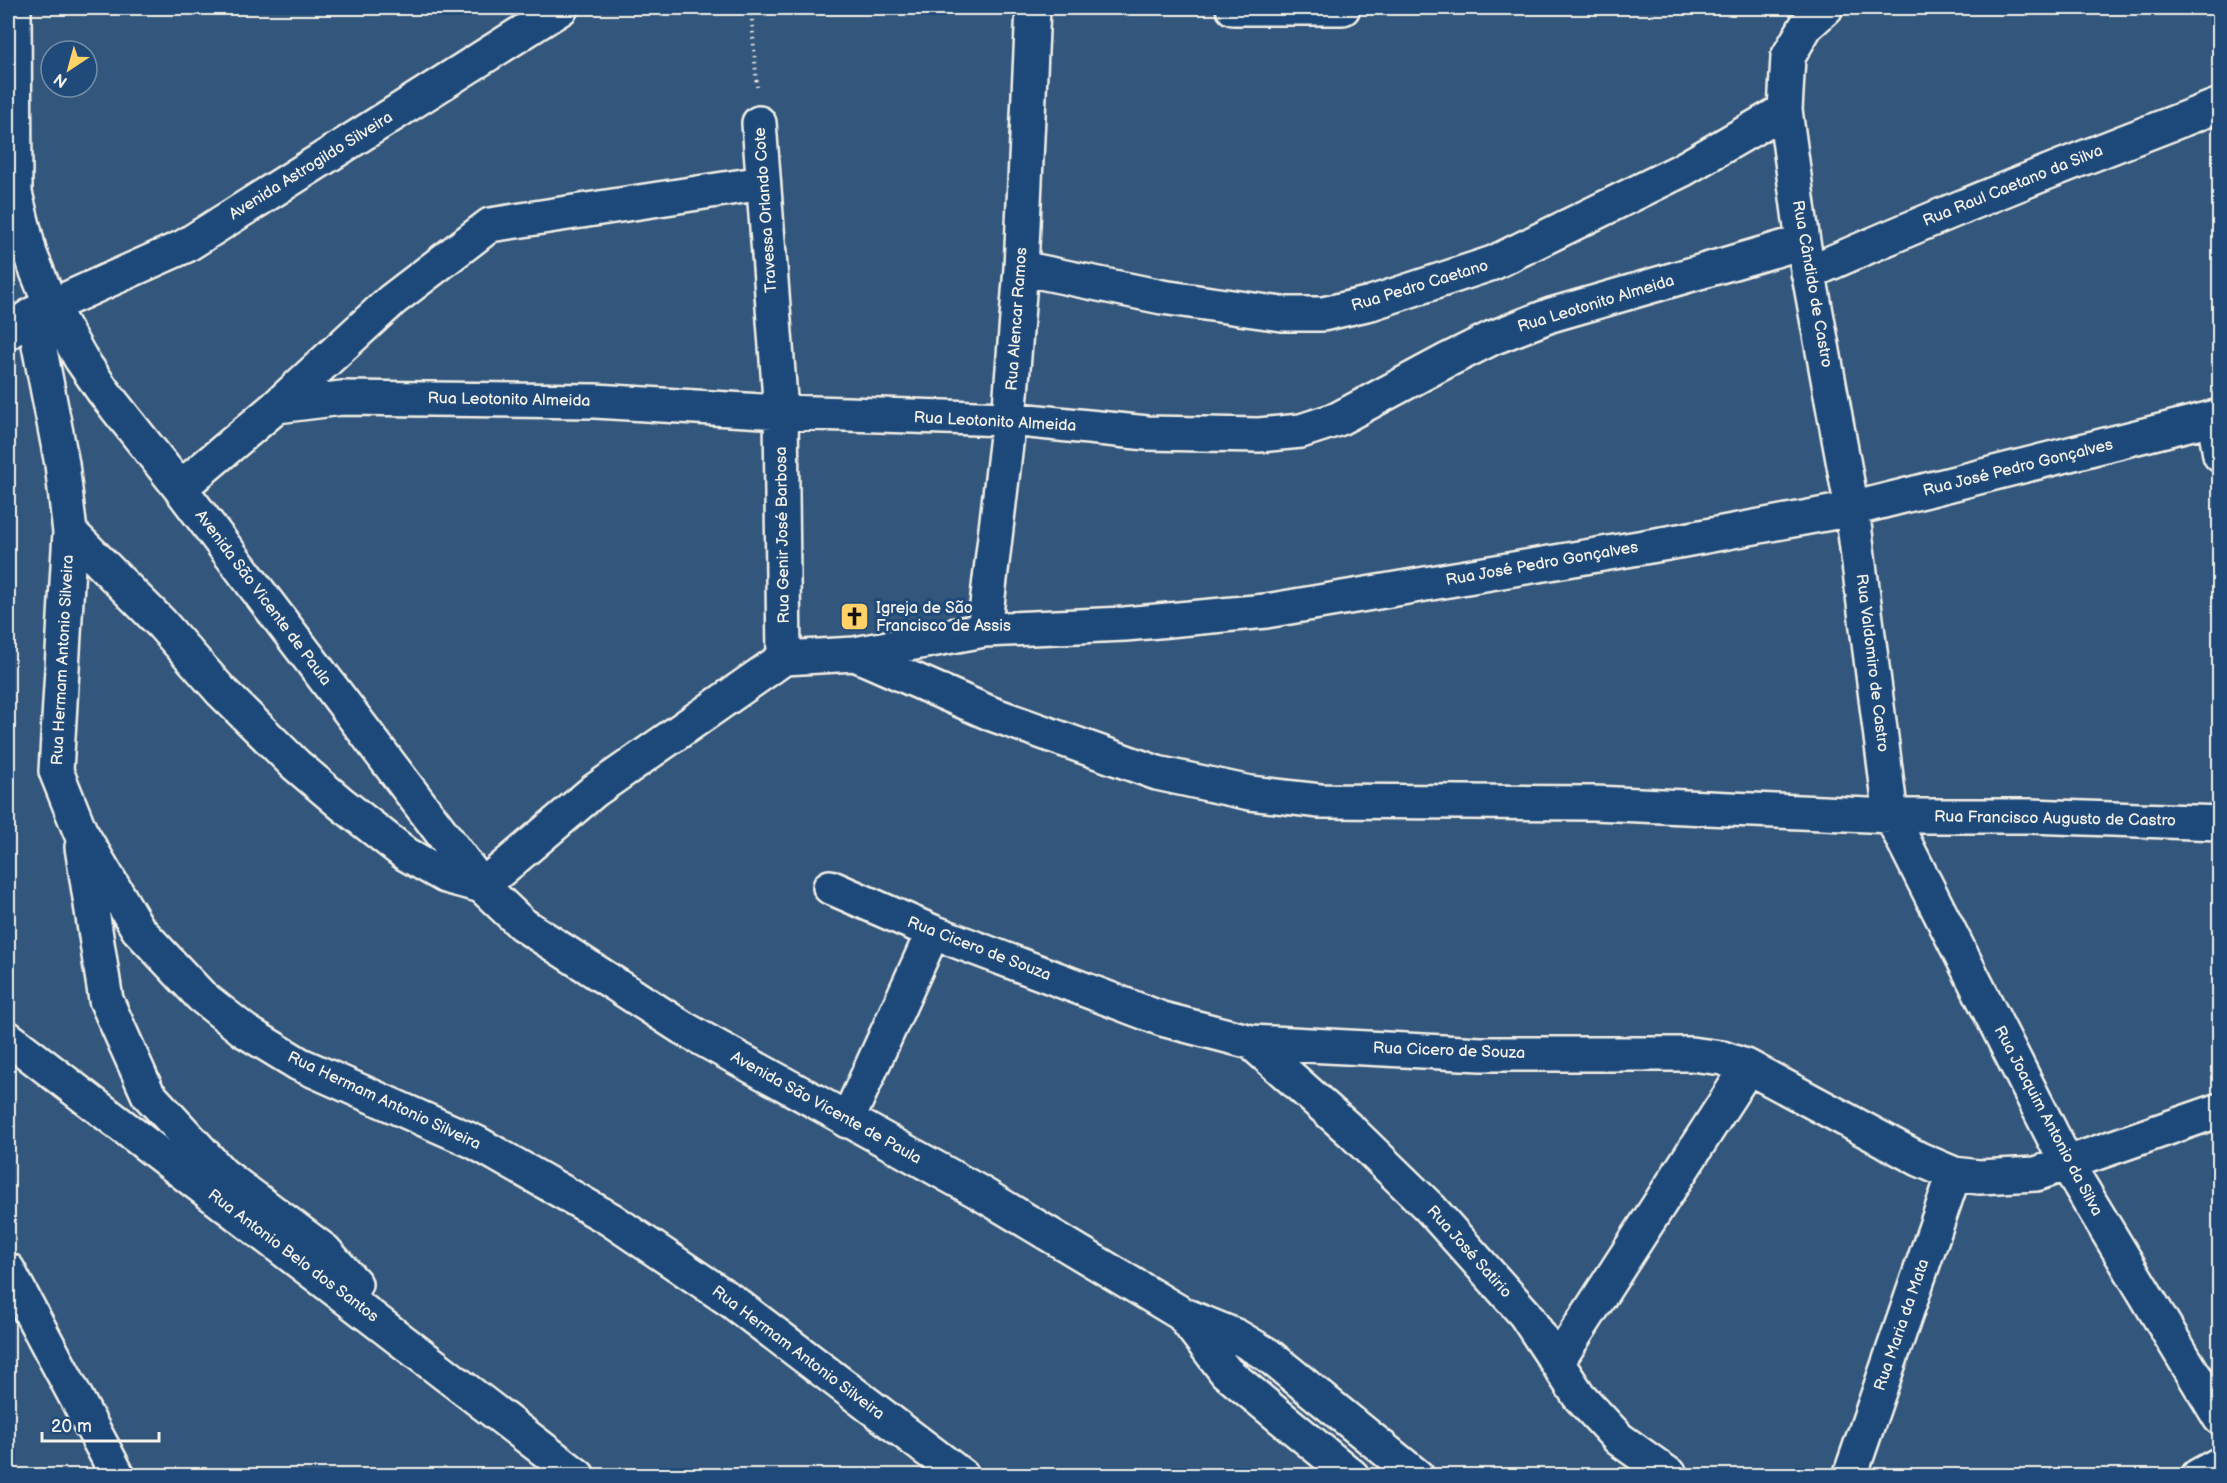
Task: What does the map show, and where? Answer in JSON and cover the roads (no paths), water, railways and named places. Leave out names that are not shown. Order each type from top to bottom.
[{"type":"street","points":[[14,8],[15,193],[30,254],[31,318]]},
{"type":"street","name":"Avenida Astrogildo Silveira","points":[[31,318],[185,246],[561,8]]},
{"type":"street","name":"Rua Alencar Ramos","points":[[984,630],[1009,419],[1021,268],[1033,8]]},
{"type":"street","points":[[1233,8],[1343,8]]},
{"type":"street","name":"Rua Cândido de Castro","points":[[1826,8],[1806,26],[1788,57],[1785,110],[1806,257],[1852,509]]},
{"type":"street","name":"Rua Raul Caetano da Silva","points":[[1806,257],[1924,221],[2220,105]]},
{"type":"street","name":"Rua Pedro Caetano","points":[[1021,268],[1162,297],[1282,314],[1332,312],[1371,303],[1493,263],[1682,170],[1785,110]]},
{"type":"street","name":"Travessa Orlando Cote","points":[[759,123],[781,412]]},
{"type":"street","points":[[180,488],[277,406],[392,300],[490,225],[763,183]]},
{"type":"street","name":"Rua Leotonito Almeida","points":[[277,406],[342,399],[595,401],[781,412],[1009,419],[1147,433],[1259,435],[1301,431],[1338,419],[1455,356],[1551,315],[1806,257]]},
{"type":"street","name":"Avenida São Vicente de Paula","points":[[31,318],[81,359],[103,391],[180,488],[482,886],[522,924],[576,962],[683,1028],[978,1191],[1182,1314],[1236,1336],[1268,1355],[1417,1476]]},
{"type":"street","name":"Rua Hermam Antonio Silveira","points":[[31,318],[62,464],[70,532],[56,771],[80,831],[138,929],[201,996],[245,1031],[319,1074],[476,1142],[610,1219],[733,1302],[962,1476]]},
{"type":"street","name":"Rua Genir José Barbosa","points":[[781,412],[784,658]]},
{"type":"street","points":[[2217,417],[2220,455]]},
{"type":"street","name":"Rua José Pedro Gonçalves","points":[[784,658],[855,654],[984,630],[1125,624],[1266,611],[1852,509],[2217,417]]},
{"type":"street","name":"Rua Valdomiro de Castro","points":[[1852,509],[1891,816]]},
{"type":"street","name":"Avenida São Vicente de Paula","points":[[70,532],[161,623],[221,691],[296,765],[406,854],[445,876],[482,886]]},
{"type":"street","name":"Rua Francisco Augusto de Castro","points":[[855,654],[992,714],[1080,746],[1157,773],[1250,793],[1320,801],[1594,803],[1891,816],[2030,816],[2220,823]]},
{"type":"street","points":[[482,886],[594,791],[784,658]]},
{"type":"street","name":"Rua Joaquim Antonio da Silva","points":[[1891,816],[2067,1164],[2220,1418]]},
{"type":"street","points":[[80,831],[106,1000],[148,1094],[222,1174],[325,1251],[388,1319],[400,1338]]},
{"type":"street","name":"Rua Cicero de Souza","points":[[830,887],[933,932],[1162,1019],[1251,1042],[1481,1054],[1691,1054],[1722,1058],[1748,1067],[1919,1159],[1954,1174],[2003,1178],[2036,1174],[2220,1110]]},
{"type":"street","points":[[847,1120],[933,932]]},
{"type":"street","name":"Rua Antonio Belo dos Santos","points":[[8,1038],[578,1476]]},
{"type":"street","name":"Rua José Satirio","points":[[1251,1042],[1352,1132],[1430,1208],[1525,1314],[1580,1396],[1619,1438],[1671,1476]]},
{"type":"street","points":[[1558,1361],[1748,1067]]},
{"type":"street","name":"Rua Maria da Mata","points":[[1850,1476],[1954,1174]]},
{"type":"street","points":[[8,1270],[118,1476]]},
{"type":"street","name":"Avenida São Vicente de Paula","points":[[1182,1314],[1226,1372],[1352,1476]]},
{"type":"street","points":[[2198,1476],[2220,1464]]},
{"type":"place","name":"Igreja de São Francisco de Assis","points":[[855,617]]}]
